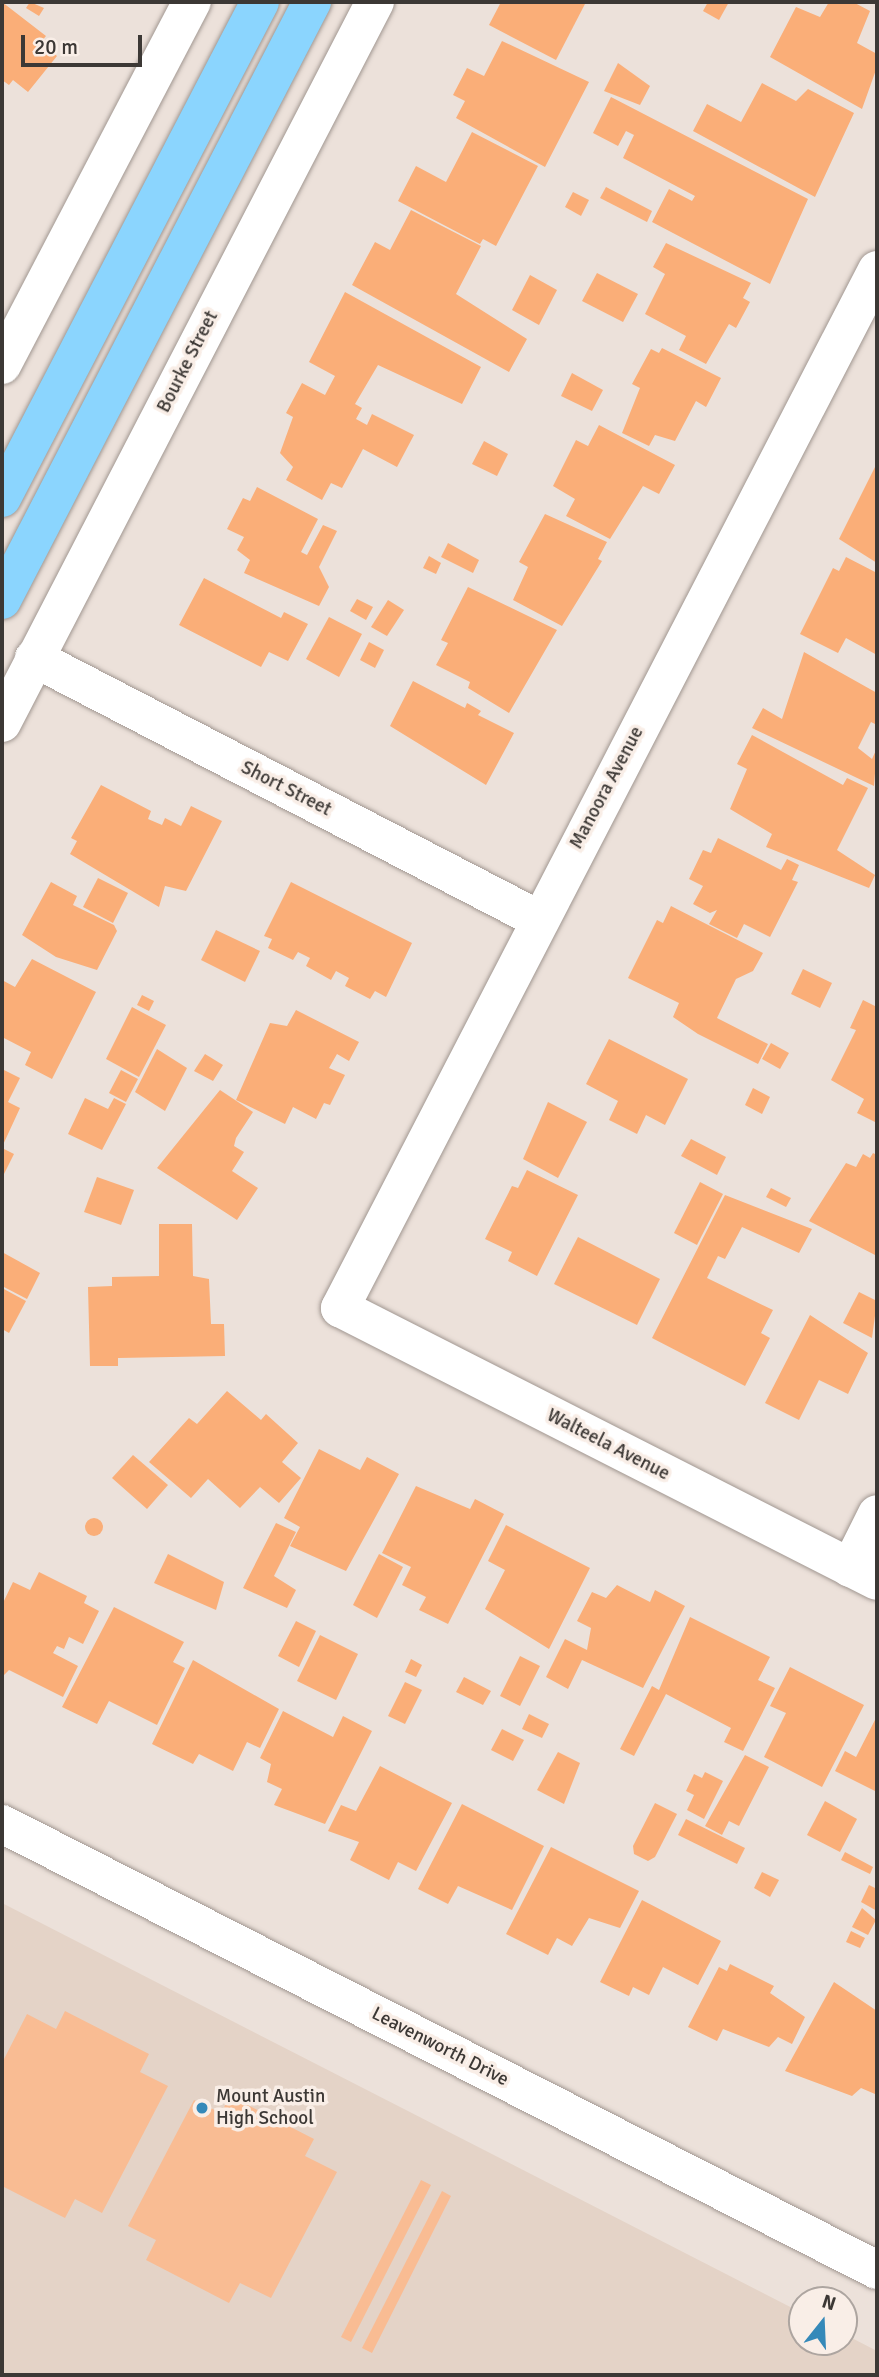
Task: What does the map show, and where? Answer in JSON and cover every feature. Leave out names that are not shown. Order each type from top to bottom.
[{"type":"main road","points":[[2,498],[260,2]]},
{"type":"main road","points":[[4,588],[312,2]]},
{"type":"street","points":[[2,365],[192,2]]},
{"type":"street","name":"Bourke Street","points":[[2,723],[375,2]]},
{"type":"street","name":"Manoora Avenue","points":[[340,1308],[538,919],[877,270]]},
{"type":"street","name":"Short Street","points":[[34,658],[538,919]]},
{"type":"street","name":"Walteela Avenue","points":[[340,1308],[864,1575]]},
{"type":"street","points":[[864,1575],[877,1514]]},
{"type":"street","name":"Leavenworth Drive","points":[[2,1824],[877,2270]]},
{"type":"shaded area","name":"Mount Austin High School","points":[[2,1903],[788,2306],[788,2356],[858,2356],[858,2341],[877,2351],[877,2375],[2,2375]]},
{"type":"shaded area","points":[[65,2011],[149,2054],[140,2072],[168,2086],[102,2213],[75,2199],[65,2218],[2,2186],[2,2063],[27,2014],[56,2029]]},
{"type":"shaded area","points":[[230,2096],[314,2139],[305,2156],[337,2172],[271,2298],[240,2283],[229,2303],[146,2260],[156,2240],[128,2226],[194,2100],[221,2113]]},
{"type":"shaded area","points":[[421,2180],[431,2185],[351,2342],[341,2337]]},
{"type":"shaded area","points":[[442,2191],[451,2196],[372,2353],[362,2348]]},
{"type":"building","points":[[2,2],[46,36],[41,42],[57,56],[28,92],[13,80],[9,85],[2,80]]},
{"type":"building","points":[[30,2],[44,8],[39,16],[26,8]]},
{"type":"building","points":[[501,2],[586,2],[556,60],[489,25]]},
{"type":"building","points":[[708,2],[729,2],[719,20],[703,11]]},
{"type":"building","points":[[829,2],[853,2],[870,11],[857,43],[877,54],[877,67],[862,109],[770,57],[796,7],[820,17]]},
{"type":"building","points":[[502,41],[589,82],[545,167],[456,118],[465,101],[453,95],[467,68],[484,76]]},
{"type":"building","points":[[618,63],[650,86],[640,105],[604,91]]},
{"type":"building","points":[[762,83],[796,101],[808,89],[854,113],[815,197],[693,131],[707,104],[741,122]]},
{"type":"building","points":[[611,97],[808,199],[770,284],[652,222],[669,189],[692,201],[695,196],[623,158],[634,135],[626,131],[618,146],[593,133]]},
{"type":"building","points":[[472,132],[538,166],[496,246],[483,239],[480,244],[398,201],[416,166],[446,182]]},
{"type":"building","points":[[606,187],[652,211],[647,222],[600,198]]},
{"type":"building","points":[[573,192],[589,200],[581,216],[565,207]]},
{"type":"building","points":[[411,210],[481,246],[456,294],[527,339],[509,372],[352,285],[375,242],[390,250]]},
{"type":"building","points":[[666,243],[751,283],[743,298],[750,302],[736,328],[729,324],[706,364],[679,350],[686,336],[645,314],[665,274],[653,267]]},
{"type":"building","points":[[597,273],[638,294],[623,322],[582,301]]},
{"type":"building","points":[[530,275],[557,290],[539,325],[512,310]]},
{"type":"building","points":[[345,292],[481,367],[462,404],[378,365],[355,404],[362,408],[356,419],[367,425],[372,414],[414,435],[397,467],[363,449],[342,488],[331,483],[322,500],[286,480],[293,467],[280,453],[293,417],[286,413],[302,383],[325,395],[335,376],[309,362]]},
{"type":"building","points":[[662,348],[721,378],[706,407],[696,401],[675,441],[655,435],[649,446],[622,433],[640,388],[632,384],[651,349],[659,353]]},
{"type":"building","points":[[572,373],[603,390],[592,411],[561,396]]},
{"type":"building","points":[[599,425],[675,465],[659,494],[643,486],[610,539],[566,516],[575,499],[553,486],[576,440],[588,446]]},
{"type":"building","points":[[484,441],[508,454],[497,476],[472,464]]},
{"type":"building","points":[[877,463],[877,563],[839,539]]},
{"type":"building","points":[[257,487],[318,519],[301,552],[307,555],[323,525],[337,531],[319,567],[329,587],[319,606],[244,573],[250,560],[237,550],[244,537],[227,529],[243,498],[250,501]]},
{"type":"building","points":[[545,514],[607,542],[598,559],[602,561],[562,626],[513,600],[528,567],[519,562]]},
{"type":"building","points":[[448,543],[479,560],[473,573],[441,557]]},
{"type":"building","points":[[429,556],[441,563],[436,574],[423,568]]},
{"type":"building","points":[[846,557],[877,573],[877,655],[846,638],[838,653],[800,634],[833,568],[839,571]]},
{"type":"building","points":[[204,578],[281,618],[284,612],[308,624],[288,661],[269,652],[261,667],[179,625]]},
{"type":"building","points":[[468,587],[557,630],[509,713],[468,688],[470,682],[436,665],[448,643],[441,640]]},
{"type":"building","points":[[357,599],[373,607],[366,620],[350,611]]},
{"type":"building","points":[[388,600],[404,610],[387,636],[371,627]]},
{"type":"building","points":[[329,617],[362,634],[339,677],[306,659]]},
{"type":"building","points":[[369,642],[384,650],[375,668],[360,660]]},
{"type":"building","points":[[804,652],[877,693],[877,725],[871,722],[858,748],[872,759],[877,748],[874,786],[752,728],[763,708],[782,719]]},
{"type":"building","points":[[413,681],[465,708],[467,703],[481,711],[478,715],[514,733],[486,785],[390,726]]},
{"type":"building","points":[[752,735],[843,785],[847,778],[868,788],[837,850],[875,875],[869,888],[766,847],[772,834],[730,809],[747,769],[737,764]]},
{"type":"building","points":[[101,785],[151,811],[148,819],[162,825],[165,818],[181,826],[191,806],[222,821],[186,891],[165,886],[159,907],[70,854],[77,841],[71,838]]},
{"type":"building","points":[[718,838],[781,870],[787,859],[799,865],[792,880],[798,882],[770,937],[744,924],[737,938],[709,924],[717,910],[710,913],[693,904],[703,886],[689,879],[703,850],[711,853]]},
{"type":"building","points":[[98,878],[128,893],[113,923],[83,907]]},
{"type":"building","points":[[51,882],[77,896],[73,905],[114,925],[117,931],[97,970],[56,957],[22,935]]},
{"type":"building","points":[[291,882],[412,943],[386,997],[375,991],[370,999],[345,986],[349,978],[336,971],[331,980],[306,966],[310,958],[298,952],[293,960],[268,948],[272,939],[264,936]]},
{"type":"building","points":[[671,906],[763,953],[753,971],[736,979],[717,1018],[768,1044],[758,1064],[698,1034],[673,1017],[679,1003],[628,978],[657,920],[663,923]]},
{"type":"building","points":[[216,930],[260,951],[245,982],[201,960]]},
{"type":"building","points":[[32,959],[96,992],[52,1079],[25,1065],[31,1052],[2,1037],[2,980],[15,987]]},
{"type":"building","points":[[803,969],[832,983],[820,1008],[791,994]]},
{"type":"building","points":[[142,995],[154,1001],[149,1011],[137,1005]]},
{"type":"building","points":[[863,1000],[877,1007],[877,1123],[857,1113],[864,1099],[831,1080],[856,1030],[850,1028]]},
{"type":"building","points":[[132,1007],[166,1025],[139,1077],[106,1059]]},
{"type":"building","points":[[296,1010],[359,1042],[349,1061],[337,1054],[329,1068],[345,1075],[330,1105],[324,1103],[316,1119],[293,1107],[285,1124],[236,1100],[270,1023],[287,1026]]},
{"type":"building","points":[[609,1039],[688,1079],[665,1125],[646,1115],[637,1134],[609,1120],[618,1101],[586,1084]]},
{"type":"building","points":[[771,1043],[789,1053],[780,1069],[762,1059]]},
{"type":"building","points":[[157,1049],[187,1068],[165,1111],[135,1092]]},
{"type":"building","points":[[205,1054],[223,1065],[213,1081],[194,1071]]},
{"type":"building","points":[[2,1069],[20,1078],[8,1102],[20,1108],[2,1147]]},
{"type":"building","points":[[121,1070],[138,1079],[126,1102],[109,1093]]},
{"type":"building","points":[[753,1088],[770,1097],[762,1114],[745,1105]]},
{"type":"building","points":[[220,1090],[253,1112],[236,1138],[234,1146],[244,1152],[232,1171],[258,1188],[237,1220],[157,1168]]},
{"type":"building","points":[[85,1098],[108,1109],[114,1098],[126,1104],[102,1150],[68,1134]]},
{"type":"building","points":[[548,1102],[587,1122],[558,1178],[523,1159]]},
{"type":"building","points":[[691,1139],[726,1157],[717,1175],[681,1156]]},
{"type":"building","points":[[2,1148],[14,1154],[2,1178]]},
{"type":"building","points":[[873,1153],[877,1155],[877,1256],[809,1221],[846,1163],[856,1167],[863,1154],[870,1158]]},
{"type":"building","points":[[527,1170],[578,1195],[537,1276],[508,1261],[512,1252],[485,1239],[512,1186],[518,1188]]},
{"type":"building","points":[[97,1177],[134,1190],[121,1225],[84,1212]]},
{"type":"building","points":[[700,1182],[723,1194],[697,1245],[674,1233]]},
{"type":"building","points":[[771,1188],[791,1198],[786,1207],[766,1197]]},
{"type":"building","points":[[725,1195],[812,1229],[799,1253],[742,1227],[725,1259],[718,1256],[707,1278],[773,1310],[761,1333],[770,1338],[745,1386],[652,1338]]},
{"type":"building","points":[[159,1224],[192,1224],[193,1276],[209,1279],[211,1324],[224,1324],[225,1356],[118,1358],[118,1366],[90,1366],[88,1287],[112,1286],[112,1277],[159,1276]]},
{"type":"building","points":[[578,1237],[660,1279],[637,1325],[554,1284]]},
{"type":"building","points":[[2,1252],[40,1273],[27,1299],[2,1286]]},
{"type":"building","points":[[2,1288],[26,1301],[9,1333],[2,1329]]},
{"type":"building","points":[[859,1292],[877,1301],[872,1338],[843,1323]]},
{"type":"building","points":[[810,1315],[868,1353],[848,1394],[819,1380],[799,1420],[765,1403]]},
{"type":"building","points":[[227,1391],[261,1420],[266,1414],[298,1443],[282,1462],[301,1478],[279,1503],[260,1487],[240,1508],[208,1479],[191,1498],[149,1462],[189,1418],[197,1424]]},
{"type":"building","points":[[319,1449],[360,1470],[367,1457],[399,1474],[346,1571],[290,1546],[300,1527],[284,1518]]},
{"type":"building","points":[[133,1455],[168,1485],[147,1509],[112,1478]]},
{"type":"building","points":[[416,1486],[470,1509],[475,1499],[504,1514],[448,1624],[419,1610],[426,1597],[402,1585],[411,1567],[382,1553]]},
{"type":"building","points":[[90,1518],[98,1518],[103,1527],[101,1534],[90,1536],[85,1531],[85,1523]]},
{"type":"building","points":[[276,1523],[296,1532],[274,1576],[296,1590],[287,1608],[243,1588]]},
{"type":"building","points":[[506,1525],[590,1568],[549,1649],[485,1609],[505,1570],[488,1561]]},
{"type":"building","points":[[168,1554],[224,1582],[216,1610],[154,1583]]},
{"type":"building","points":[[379,1554],[403,1567],[377,1618],[353,1605]]},
{"type":"building","points":[[39,1572],[87,1596],[84,1603],[99,1611],[83,1644],[69,1637],[64,1649],[57,1646],[53,1653],[78,1666],[63,1697],[9,1670],[2,1677],[2,1605],[13,1582],[30,1590]]},
{"type":"building","points":[[617,1585],[650,1602],[655,1590],[685,1606],[643,1688],[582,1660],[568,1689],[546,1677],[565,1639],[587,1650],[591,1628],[577,1621],[592,1592],[606,1598]]},
{"type":"building","points":[[114,1607],[184,1642],[173,1662],[185,1668],[157,1725],[109,1701],[97,1724],[62,1707]]},
{"type":"building","points":[[690,1617],[770,1657],[758,1680],[775,1688],[743,1751],[724,1742],[731,1728],[666,1694],[634,1756],[620,1749],[652,1686],[659,1690]]},
{"type":"building","points":[[296,1621],[316,1631],[299,1667],[278,1656]]},
{"type":"building","points":[[320,1635],[358,1654],[336,1700],[297,1681]]},
{"type":"building","points":[[520,1656],[540,1666],[520,1706],[500,1696]]},
{"type":"building","points":[[411,1659],[422,1665],[416,1677],[405,1672]]},
{"type":"building","points":[[193,1660],[279,1709],[260,1748],[247,1742],[233,1771],[199,1754],[193,1764],[152,1744]]},
{"type":"building","points":[[790,1667],[864,1705],[822,1787],[764,1757],[786,1713],[770,1706]]},
{"type":"building","points":[[464,1677],[491,1691],[483,1705],[456,1692]]},
{"type":"building","points":[[405,1682],[422,1690],[405,1724],[388,1716]]},
{"type":"building","points":[[283,1711],[333,1737],[343,1716],[372,1731],[325,1824],[274,1805],[282,1789],[267,1782],[271,1764],[260,1758]]},
{"type":"building","points":[[529,1714],[549,1724],[542,1738],[522,1729]]},
{"type":"building","points":[[877,1716],[877,1792],[835,1771],[845,1751],[856,1757]]},
{"type":"building","points":[[502,1729],[524,1740],[513,1761],[491,1750]]},
{"type":"building","points":[[558,1752],[580,1763],[564,1804],[537,1790]]},
{"type":"building","points":[[745,1755],[769,1767],[739,1826],[729,1821],[722,1835],[705,1826]]},
{"type":"building","points":[[380,1766],[452,1803],[416,1871],[398,1862],[389,1880],[350,1860],[359,1842],[328,1831],[341,1805],[356,1811]]},
{"type":"building","points":[[705,1772],[723,1781],[704,1819],[687,1810],[694,1795],[686,1791],[694,1774],[702,1778]]},
{"type":"building","points":[[825,1801],[857,1819],[840,1852],[807,1835]]},
{"type":"building","points":[[655,1803],[677,1814],[655,1857],[648,1861],[634,1854],[633,1846]]},
{"type":"building","points":[[462,1804],[544,1846],[512,1910],[458,1886],[448,1904],[418,1889]]},
{"type":"building","points":[[686,1819],[745,1848],[737,1864],[678,1835]]},
{"type":"building","points":[[551,1847],[639,1891],[620,1928],[589,1918],[572,1946],[557,1938],[548,1955],[506,1934]]},
{"type":"building","points":[[845,1852],[873,1867],[870,1874],[841,1860]]},
{"type":"building","points":[[762,1872],[779,1880],[770,1897],[754,1888]]},
{"type":"building","points":[[869,1885],[877,1889],[877,1911],[861,1902]]},
{"type":"building","points":[[642,1900],[721,1941],[698,1985],[663,1967],[649,1995],[633,1987],[629,1996],[600,1982]]},
{"type":"building","points":[[862,1908],[876,1920],[868,1935],[852,1927]]},
{"type":"building","points":[[851,1931],[865,1938],[860,1948],[846,1942]]},
{"type":"building","points":[[730,1964],[774,1986],[770,1993],[805,2017],[792,2044],[778,2037],[769,2047],[723,2029],[717,2041],[688,2027],[719,1967],[727,1971]]},
{"type":"building","points":[[834,1982],[877,2011],[875,2094],[861,2088],[852,2096],[785,2071]]},
{"type":"place","name":"Mount Austin High School","points":[[202,2108]]}]
